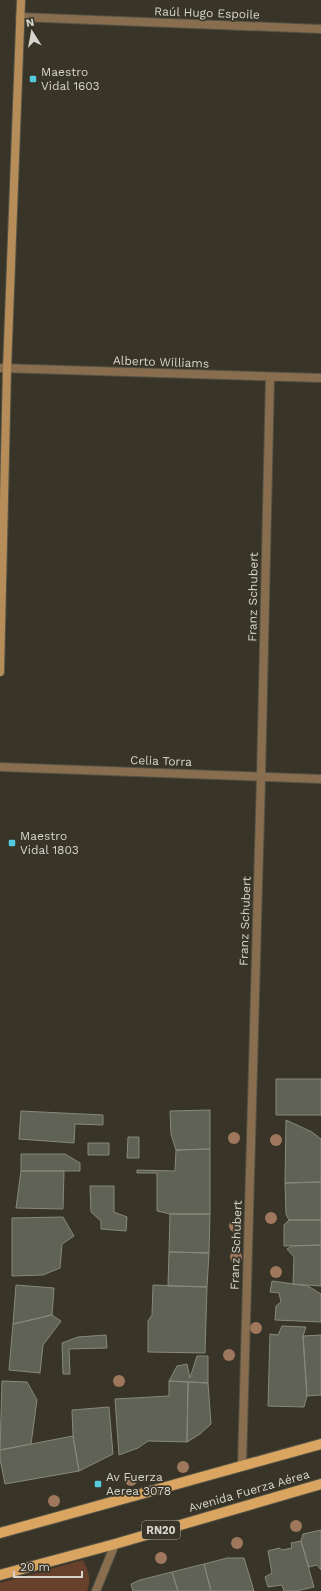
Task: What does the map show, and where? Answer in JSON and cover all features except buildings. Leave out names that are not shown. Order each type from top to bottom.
[{"type":"main road","points":[[0,672],[4,368],[21,0]]},
{"type":"main road","points":[[0,1533],[321,1444]]},
{"type":"main road","name":"Avenida Fuerza Aérea","points":[[0,1575],[114,1544],[321,1484]]},
{"type":"street","name":"Raúl Hugo Espoile","points":[[20,17],[321,29]]},
{"type":"street","name":"Alberto Williams","points":[[4,368],[321,378]]},
{"type":"street","name":"Franz Schubert","points":[[242,1465],[261,777],[270,377]]},
{"type":"street","name":"Celia Torra","points":[[0,767],[321,779]]},
{"type":"street","points":[[96,1591],[114,1544]]},
{"type":"shaded area","points":[[83,1560],[88,1571],[89,1583],[87,1591],[0,1591],[0,1583]]},
{"type":"place","name":"Maestro Vidal 1603","points":[[33,79]]},
{"type":"place","name":"Maestro Vidal 1803","points":[[12,843]]},
{"type":"place","name":"Av Fuerza Aerea 3078","points":[[98,1484]]}]
